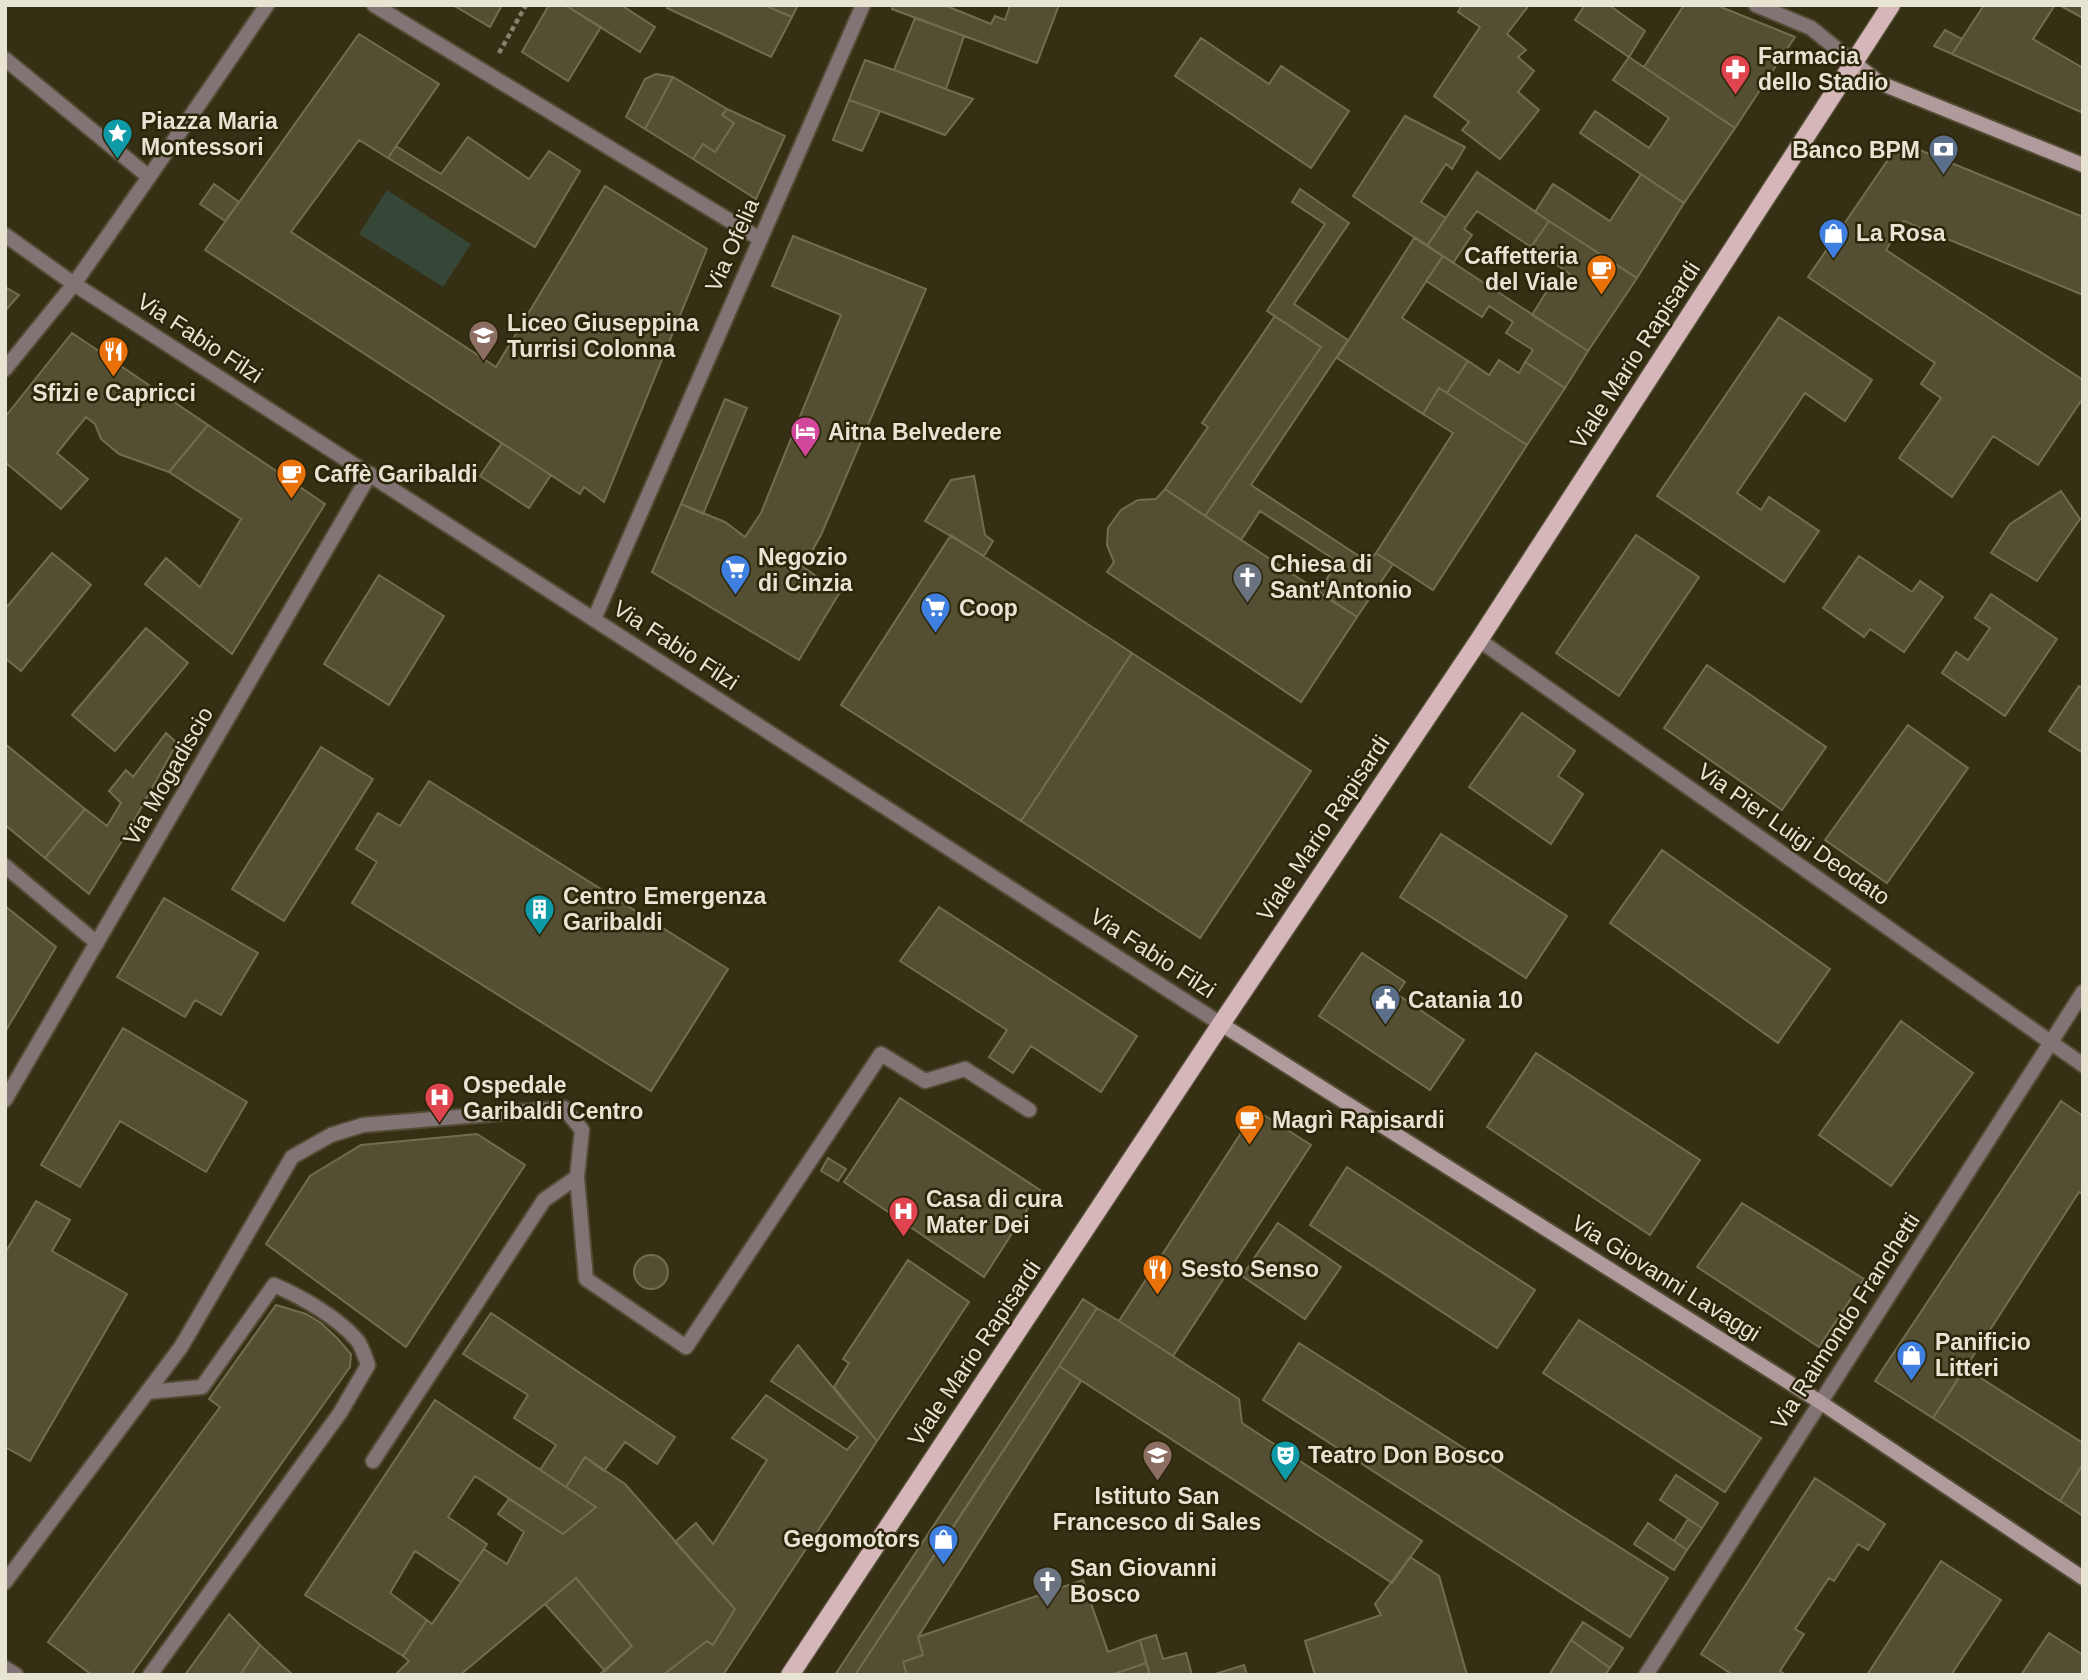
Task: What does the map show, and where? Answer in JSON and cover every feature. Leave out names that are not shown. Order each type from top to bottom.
[{"type":"main road","name":"Viale Mario Rapisardi","points":[[790,1675],[1479,640],[1891,5]]},
{"type":"main road","points":[[1853,62],[1880,83],[2083,165]]},
{"type":"main road","name":"Via Giovanni Lavaggi","points":[[1221,1024],[1820,1402],[2083,1578]]},
{"type":"street","points":[[5,369],[75,284],[267,5]]},
{"type":"street","points":[[374,5],[760,239]]},
{"type":"street","name":"Via Ofelia","points":[[594,618],[863,5]]},
{"type":"street","points":[[1756,5],[1811,28],[1853,62]]},
{"type":"street","points":[[5,59],[149,177]]},
{"type":"street","name":"Via Fabio Filzi","points":[[5,235],[75,284],[1221,1024]]},
{"type":"street","name":"Via Mogadiscio","points":[[5,1100],[370,474]]},
{"type":"street","name":"Via Pier Luigi Deodato","points":[[1479,640],[2083,1065]]},
{"type":"street","points":[[5,866],[97,943]]},
{"type":"street","name":"Via Raimondo Franchetti","points":[[1646,1675],[2083,992]]},
{"type":"street","points":[[5,1582],[181,1347],[292,1157],[331,1135],[363,1125],[565,1108],[582,1130],[577,1177],[586,1279],[686,1347],[881,1054],[925,1081],[965,1069],[1029,1110]]},
{"type":"street","points":[[373,1461],[544,1200],[577,1177]]},
{"type":"street","points":[[147,1392],[202,1387],[274,1285],[300,1296],[358,1341],[368,1365],[340,1413],[150,1675]]},
{"type":"street","points":[[5,1668],[16,1675]]},
{"type":"path","points":[[487,73],[526,5]]},
{"type":"green space","points":[[387,190],[471,244],[443,287],[359,234]]},
{"type":"building","points":[[453,5],[502,5],[490,27]]},
{"type":"building","points":[[549,5],[565,5],[601,27],[568,81],[522,52]]},
{"type":"building","points":[[565,5],[621,5],[655,27],[640,52]]},
{"type":"building","points":[[669,5],[764,5],[792,17],[771,57],[667,8]]},
{"type":"building","points":[[764,5],[798,5],[792,17]]},
{"type":"building","points":[[893,5],[944,5],[991,24],[995,16],[1005,20],[1010,5],[1059,5],[1037,63],[892,9]]},
{"type":"building","points":[[1462,5],[1529,5],[1507,34],[1526,50],[1518,57],[1534,71],[1518,92],[1539,110],[1500,159],[1462,130],[1469,122],[1434,96],[1480,27],[1458,12]]},
{"type":"building","points":[[1585,5],[1609,5],[1645,31],[1629,57],[1575,20]]},
{"type":"building","points":[[1684,5],[1716,5],[1795,37],[1735,128],[1644,67]]},
{"type":"building","points":[[1984,5],[2055,5],[2033,39],[2083,68],[2083,113],[1952,54]]},
{"type":"building","points":[[2059,5],[2083,5],[2083,18]]},
{"type":"building","points":[[915,18],[964,36],[946,89],[894,70]]},
{"type":"building","points":[[1945,30],[1962,39],[1952,54],[1934,46]]},
{"type":"building","points":[[359,34],[439,84],[388,158],[359,140],[291,232],[496,367],[605,186],[707,249],[604,502],[584,487],[580,494],[205,250]]},
{"type":"building","points":[[1201,38],[1269,84],[1281,66],[1349,111],[1311,168],[1175,76]]},
{"type":"building","points":[[1629,57],[1735,128],[1684,203],[1580,133],[1595,111],[1649,148],[1669,118],[1613,80]]},
{"type":"building","points":[[865,60],[973,99],[945,135],[849,100]]},
{"type":"building","points":[[656,74],[673,77],[645,129],[626,117],[645,79]]},
{"type":"building","points":[[673,77],[727,109],[722,115],[734,123],[715,152],[703,144],[693,159],[645,129]]},
{"type":"building","points":[[849,100],[880,111],[862,151],[833,140]]},
{"type":"building","points":[[727,109],[785,136],[756,199],[693,159],[703,144],[715,152],[734,123],[722,115]]},
{"type":"building","points":[[1405,116],[1465,147],[1452,169],[1446,164],[1421,202],[1446,218],[1427,246],[1353,196]]},
{"type":"building","points":[[468,137],[529,179],[549,151],[580,171],[535,247],[388,158],[396,146],[441,174]]},
{"type":"building","points":[[1900,142],[2083,217],[2083,295],[1904,221],[1886,250],[2083,380],[2083,398],[2038,465],[1993,436],[1952,497],[1899,458],[1941,398],[1921,384],[1935,363],[1808,277]]},
{"type":"building","points":[[1477,172],[1549,221],[1531,247],[1477,211],[1464,229],[1472,235],[1453,263],[1427,246]]},
{"type":"building","points":[[1641,174],[1684,203],[1637,278],[1535,212],[1553,184],[1610,221]]},
{"type":"building","points":[[214,184],[239,202],[225,221],[200,204]]},
{"type":"building","points":[[1300,189],[1349,223],[1294,304],[1348,340],[1251,485],[1368,562],[1376,553],[1393,564],[1357,617],[1318,592],[1338,562],[1260,511],[1241,540],[1205,516],[1321,347],[1267,311],[1325,224],[1292,202]]},
{"type":"building","points":[[1549,221],[1637,278],[1588,351],[1532,315],[1552,283],[1560,288],[1570,274],[1531,247]]},
{"type":"building","points":[[793,236],[926,289],[821,535],[803,567],[840,592],[799,660],[652,572],[681,504],[725,522],[745,537],[761,513],[841,315],[772,286]]},
{"type":"building","points":[[1415,237],[1443,256],[1402,318],[1468,361],[1447,393],[1439,388],[1423,414],[1337,358]]},
{"type":"building","points":[[1443,256],[1588,351],[1565,388],[1525,362],[1533,350],[1506,333],[1513,322],[1489,306],[1482,317],[1426,281]]},
{"type":"building","points":[[5,287],[19,295],[5,311]]},
{"type":"building","points":[[1275,316],[1321,347],[1205,516],[1165,489],[1208,427],[1202,423]]},
{"type":"building","points":[[1779,317],[1872,380],[1845,421],[1805,393],[1737,493],[1761,510],[1769,497],[1819,531],[1784,582],[1657,496]]},
{"type":"building","points":[[72,333],[208,425],[169,472],[119,454],[101,439],[95,424],[86,417],[57,453],[88,479],[61,509],[5,462],[5,417]]},
{"type":"building","points":[[1499,360],[1519,373],[1525,362],[1565,388],[1527,445],[1447,393],[1468,361],[1489,375]]},
{"type":"building","points":[[1439,388],[1527,445],[1433,590],[1376,553],[1453,433],[1423,414]]},
{"type":"building","points":[[725,399],[747,408],[703,514],[681,504]]},
{"type":"building","points":[[208,425],[325,504],[232,654],[145,584],[166,558],[200,587],[241,519],[169,472]]},
{"type":"building","points":[[502,443],[551,475],[529,508],[480,476]]},
{"type":"building","points":[[974,476],[985,535],[993,541],[984,556],[925,521],[951,480]]},
{"type":"building","name":"Chiesa di Sant'Antonio","points":[[1165,489],[1357,617],[1301,702],[1107,572],[1114,562],[1107,545],[1108,528],[1121,510],[1138,500],[1156,499]]},
{"type":"building","points":[[2061,491],[2080,519],[2037,581],[1991,553],[2010,524]]},
{"type":"building","points":[[951,535],[1132,653],[1021,821],[841,705]]},
{"type":"building","points":[[1636,535],[1699,577],[1619,696],[1556,653]]},
{"type":"building","points":[[52,553],[91,585],[21,671],[5,658],[5,609]]},
{"type":"building","points":[[1859,556],[1912,592],[1920,581],[1943,597],[1904,652],[1870,629],[1864,637],[1823,608]]},
{"type":"building","points":[[379,575],[444,616],[389,705],[324,664]]},
{"type":"building","points":[[1991,594],[2057,639],[2005,716],[1942,673],[1956,652],[1968,660],[1990,628],[1975,618]]},
{"type":"building","points":[[146,628],[188,663],[115,751],[72,715]]},
{"type":"building","points":[[1132,653],[1311,771],[1200,938],[1021,821]]},
{"type":"building","points":[[1707,665],[1826,747],[1782,810],[1664,728]]},
{"type":"building","points":[[2079,686],[2083,689],[2083,753],[2049,731]]},
{"type":"building","points":[[1522,713],[1575,751],[1558,776],[1583,794],[1551,844],[1469,787]]},
{"type":"building","points":[[1908,725],[1968,768],[1887,883],[1825,840]]},
{"type":"building","points":[[166,733],[177,743],[130,828],[89,894],[45,858],[85,809],[107,826],[121,803],[109,791],[126,770],[133,777]]},
{"type":"building","points":[[5,744],[85,809],[45,858],[5,825]]},
{"type":"building","points":[[321,747],[373,779],[284,921],[232,889]]},
{"type":"building","name":"Centro Emergenza Garibaldi","points":[[429,781],[728,969],[651,1091],[352,903],[377,862],[356,849],[378,813],[400,826]]},
{"type":"building","points":[[1441,834],[1567,916],[1526,978],[1400,897]]},
{"type":"building","points":[[1662,850],[1830,969],[1778,1043],[1610,923]]},
{"type":"building","points":[[164,898],[258,953],[221,1015],[195,1000],[185,1017],[117,977]]},
{"type":"building","points":[[5,906],[56,947],[5,1032]]},
{"type":"building","points":[[939,907],[1137,1036],[1101,1092],[1031,1046],[1013,1073],[989,1057],[1007,1030],[900,961]]},
{"type":"building","points":[[1362,953],[1405,982],[1397,994],[1464,1040],[1430,1090],[1319,1016]]},
{"type":"building","points":[[1901,1021],[1973,1073],[1891,1186],[1819,1135]]},
{"type":"building","points":[[123,1028],[247,1102],[206,1172],[120,1121],[80,1187],[41,1165]]},
{"type":"building","points":[[1536,1053],[1700,1160],[1650,1235],[1487,1127]]},
{"type":"building","points":[[900,1098],[1040,1190],[984,1277],[844,1182]]},
{"type":"building","points":[[2061,1101],[2083,1116],[2083,1194],[2079,1192],[1933,1418],[1875,1381]]},
{"type":"building","points":[[1256,1110],[1311,1145],[1173,1356],[1119,1321]]},
{"type":"building","points":[[477,1134],[525,1165],[406,1347],[266,1244],[310,1176],[361,1145]]},
{"type":"building","points":[[828,1158],[846,1169],[838,1181],[821,1171]]},
{"type":"building","points":[[1347,1167],[1535,1290],[1497,1348],[1310,1225]]},
{"type":"building","points":[[36,1201],[70,1220],[52,1251],[127,1294],[30,1461],[5,1447],[5,1253]]},
{"type":"building","points":[[1742,1203],[1864,1279],[1819,1347],[1697,1267]]},
{"type":"building","points":[[1278,1223],[1341,1267],[1305,1319],[1242,1276]]},
{"type":"building","points":[[651,1255],[663,1260],[668,1272],[663,1284],[651,1289],[639,1284],[634,1272],[639,1260]]},
{"type":"building","points":[[908,1260],[969,1302],[877,1441],[834,1387],[849,1363],[843,1359]]},
{"type":"building","points":[[1083,1299],[1097,1308],[923,1573],[855,1675],[835,1675]]},
{"type":"building","points":[[276,1305],[306,1314],[321,1323],[351,1354],[350,1367],[131,1675],[92,1675],[48,1642],[220,1407],[209,1399]]},
{"type":"building","name":"Teatro Don Bosco","points":[[1097,1308],[1239,1399],[1242,1423],[1422,1541],[1392,1583],[1059,1366]]},
{"type":"building","points":[[491,1313],[675,1437],[657,1464],[625,1442],[604,1471],[585,1457],[566,1487],[540,1470],[556,1445],[514,1418],[528,1395],[463,1354]]},
{"type":"building","points":[[1579,1320],[1761,1438],[1725,1492],[1543,1373]]},
{"type":"building","points":[[1299,1343],[1668,1578],[1630,1637],[1263,1400]]},
{"type":"building","points":[[798,1345],[877,1441],[723,1675],[663,1675],[707,1641],[713,1645],[735,1609],[675,1542],[696,1523],[713,1544],[767,1460],[732,1438],[766,1395],[847,1450],[858,1437],[771,1381]]},
{"type":"building","points":[[1059,1366],[1081,1381],[918,1637],[923,1655],[903,1662],[907,1675],[855,1675]]},
{"type":"building","points":[[1965,1368],[2083,1443],[2083,1464],[2060,1501],[1933,1418]]},
{"type":"building","points":[[435,1400],[596,1507],[563,1534],[475,1476],[448,1517],[487,1544],[461,1582],[415,1551],[390,1593],[427,1620],[403,1656],[305,1595]]},
{"type":"building","points":[[585,1457],[625,1484],[735,1609],[713,1645],[707,1641],[663,1675],[599,1675],[632,1646],[576,1578],[460,1675],[395,1675],[409,1661],[403,1656],[427,1620],[432,1624],[484,1549],[507,1564],[524,1532],[498,1514],[509,1499],[563,1534],[596,1507],[566,1487]]},
{"type":"building","points":[[2083,1464],[2083,1516],[2060,1501]]},
{"type":"building","points":[[1676,1475],[1718,1503],[1702,1528],[1660,1500]]},
{"type":"building","points":[[1815,1478],[1885,1524],[1868,1550],[1858,1544],[1834,1581],[1829,1578],[1795,1629],[1804,1634],[1780,1671],[1786,1675],[1733,1675],[1701,1654]]},
{"type":"building","points":[[1688,1519],[1702,1528],[1687,1550],[1674,1541]]},
{"type":"building","points":[[1648,1523],[1687,1550],[1674,1570],[1634,1544]]},
{"type":"building","points":[[1410,1557],[1439,1576],[1467,1675],[1315,1675],[1305,1641],[1381,1615],[1375,1604]]},
{"type":"building","points":[[1941,1561],[2001,1600],[1951,1675],[1867,1675]]},
{"type":"building","points":[[576,1578],[632,1646],[605,1671],[545,1604]]},
{"type":"building","name":"San Giovanni Bosco","points":[[1083,1580],[1108,1652],[1140,1640],[1146,1663],[1111,1675],[907,1675],[903,1662],[923,1655],[918,1637]]},
{"type":"building","points":[[229,1614],[260,1645],[240,1675],[185,1675]]},
{"type":"building","points":[[1583,1622],[1623,1648],[1610,1668],[1571,1640]]},
{"type":"building","points":[[2049,1633],[2083,1655],[2083,1675],[2021,1675]]},
{"type":"building","points":[[1156,1635],[1163,1659],[1186,1653],[1192,1675],[1150,1675],[1140,1640]]},
{"type":"building","points":[[1571,1640],[1610,1668],[1605,1675],[1549,1675]]},
{"type":"building","points":[[260,1645],[293,1675],[240,1675]]},
{"type":"building","points":[[1146,1663],[1150,1675],[1111,1675]]},
{"type":"building","points":[[1244,1665],[1247,1675],[1212,1675]]},
{"type":"place","name":"Farmacia dello Stadio","points":[[1735,96]]},
{"type":"place","name":"Piazza Maria Montessori","points":[[118,161]]},
{"type":"place","name":"Banco BPM","points":[[1943,177]]},
{"type":"place","name":"La Rosa","points":[[1833,260]]},
{"type":"place","name":"Caffetteria del Viale","points":[[1601,296]]},
{"type":"place","name":"Liceo Giuseppina Turrisi Colonna","points":[[484,363]]},
{"type":"place","name":"Sfizi e Capricci","points":[[114,379]]},
{"type":"place","name":"Aitna Belvedere","points":[[805,459]]},
{"type":"place","name":"Caffè Garibaldi","points":[[291,501]]},
{"type":"place","name":"Negozio di Cinzia","points":[[735,597]]},
{"type":"place","name":"Chiesa di Sant'Antonio","points":[[1247,604]]},
{"type":"place","name":"Coop","points":[[936,635]]},
{"type":"place","name":"Centro Emergenza Garibaldi","points":[[540,936]]},
{"type":"place","name":"Catania 10","points":[[1385,1027]]},
{"type":"place","name":"Ospedale Garibaldi Centro","points":[[440,1125]]},
{"type":"place","name":"Magrì Rapisardi","points":[[1249,1147]]},
{"type":"place","name":"Casa di cura Mater Dei","points":[[903,1239]]},
{"type":"place","name":"Sesto Senso","points":[[1158,1296]]},
{"type":"place","name":"Panificio Litteri","points":[[1912,1382]]},
{"type":"place","name":"Istituto San Francesco di Sales","points":[[1157,1482]]},
{"type":"place","name":"Teatro Don Bosco","points":[[1285,1482]]},
{"type":"place","name":"Gegomotors","points":[[943,1566]]},
{"type":"place","name":"San Giovanni Bosco","points":[[1047,1608]]}]
